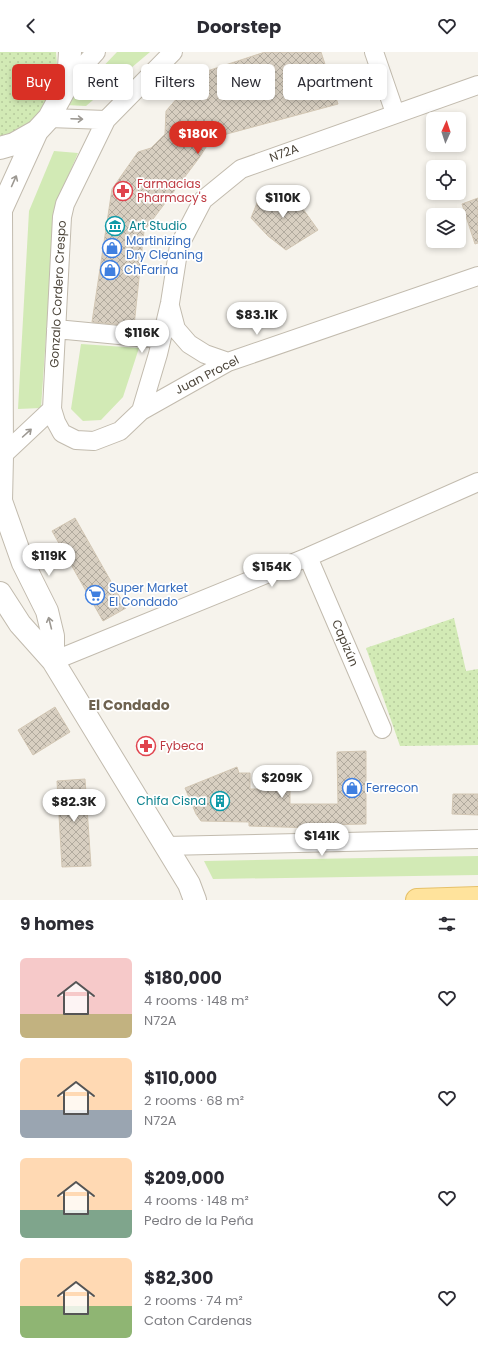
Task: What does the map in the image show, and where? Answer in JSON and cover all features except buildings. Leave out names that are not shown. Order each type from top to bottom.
[{"type":"main road","points":[[417,900],[478,898]]},
{"type":"street","points":[[68,83],[70,52]]},
{"type":"street","points":[[53,661],[53,636],[47,611],[23,563],[0,501],[2,456],[0,366],[1,210],[43,124],[68,83],[96,52]]},
{"type":"street","name":"Gonzalo Cordero Crespo","points":[[52,409],[62,217],[65,204],[106,120],[173,52]]},
{"type":"street","points":[[374,52],[395,113]]},
{"type":"street","name":"N72A","points":[[141,411],[170,303],[179,246],[203,200],[241,169],[395,113],[478,85]]},
{"type":"street","points":[[0,148],[14,144],[43,124],[106,120]]},
{"type":"street","name":"Juan Procel","points":[[52,409],[56,422],[62,433],[76,440],[94,441],[108,437],[120,431],[141,411],[228,362],[478,276]]},
{"type":"street","name":"N72A","points":[[170,303],[176,329],[189,344],[205,354],[228,362]]},
{"type":"street","points":[[56,328],[161,339]]},
{"type":"street","points":[[2,456],[52,409]]},
{"type":"street","points":[[53,661],[308,557],[478,482]]},
{"type":"street","name":"Capizún","points":[[308,557],[382,729]]},
{"type":"street","points":[[0,593],[20,624],[53,661],[189,884],[195,900]]},
{"type":"street","points":[[165,846],[478,839]]},
{"type":"green space","points":[[0,52],[56,52],[57,64],[12,64],[12,100],[47,100],[42,111],[22,131],[0,139]]},
{"type":"green space","points":[[117,52],[150,52],[133,66],[133,64],[105,64]]},
{"type":"green space","points":[[73,98],[73,100],[93,100],[86,106],[66,105]]},
{"type":"green space","points":[[54,151],[78,153],[55,207],[41,408],[18,409],[29,211]]},
{"type":"green space","points":[[81,344],[139,348],[123,397],[101,420],[83,421],[71,409]]},
{"type":"green space","points":[[454,618],[466,671],[478,669],[478,745],[400,746],[366,648]]},
{"type":"green space","points":[[478,856],[478,875],[213,879],[204,861]]},
{"type":"place","name":"Farmacias Pharmacy's","points":[[123,191]]},
{"type":"place","name":"Art Studio","points":[[115,226]]},
{"type":"place","name":"Martinizing Dry Cleaning","points":[[112,248]]},
{"type":"place","name":"ChFarina","points":[[110,270]]},
{"type":"place","name":"Super Market El Condado","points":[[95,595]]},
{"type":"place","name":"Fybeca","points":[[146,746]]},
{"type":"place","name":"Ferrecon","points":[[352,788]]},
{"type":"place","name":"Chifa Cisna","points":[[220,801]]},
{"type":"district","name":"El Condado","points":[[129,705]]}]
